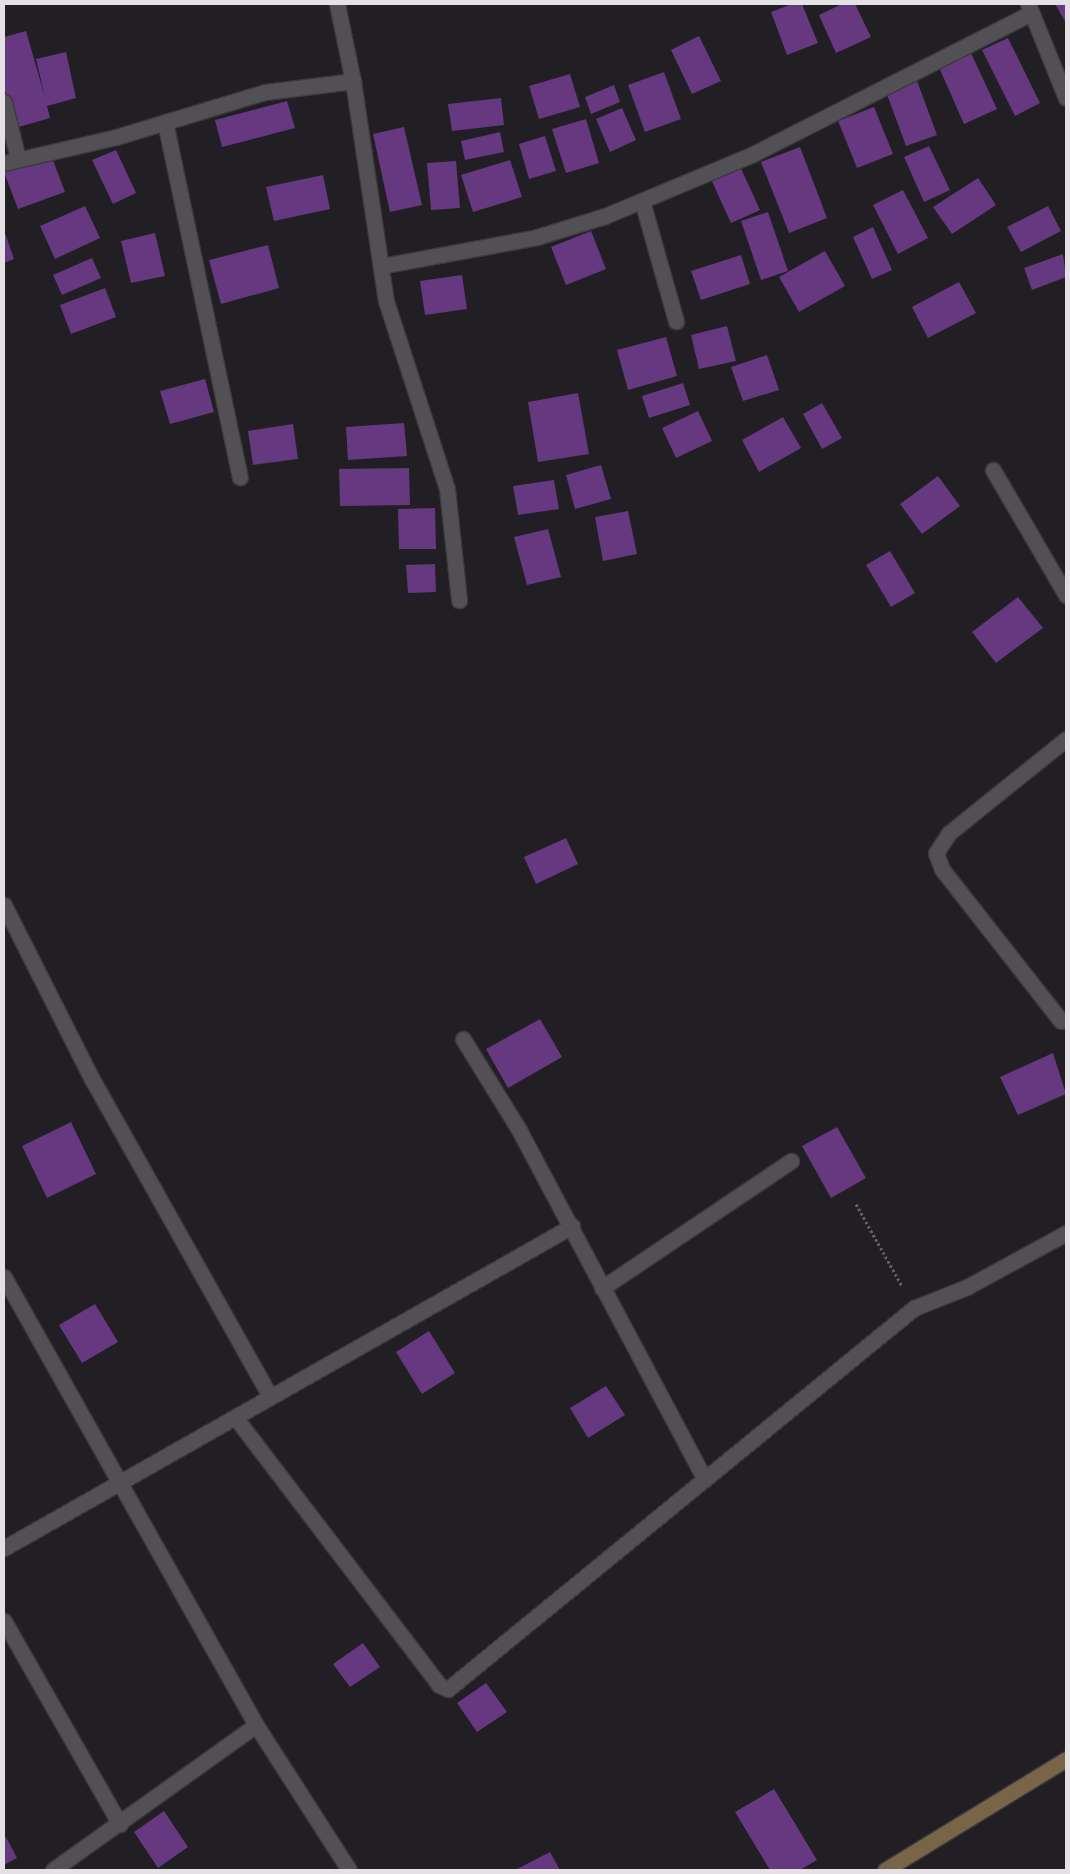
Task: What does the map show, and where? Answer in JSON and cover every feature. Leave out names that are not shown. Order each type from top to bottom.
[{"type":"street","points":[[337,4],[353,81],[386,301],[447,489],[459,600]]},
{"type":"street","points":[[382,266],[537,236],[642,201],[753,154],[1029,8],[1066,98]]},
{"type":"street","points":[[4,102],[11,161],[165,122],[265,92],[353,81]]},
{"type":"street","points":[[165,122],[240,477]]},
{"type":"street","points":[[642,201],[676,321]]},
{"type":"street","points":[[993,470],[1066,595]]},
{"type":"street","points":[[1061,1021],[942,869],[936,853],[950,833],[1066,740]]},
{"type":"street","points":[[4,905],[92,1079],[270,1396]]},
{"type":"street","points":[[463,1039],[572,1226],[602,1288],[705,1479]]},
{"type":"street","points":[[602,1288],[790,1161]]},
{"type":"street","points":[[4,1548],[572,1226]]},
{"type":"street","points":[[235,1417],[443,1689],[464,1679],[914,1308],[967,1287],[1066,1233]]},
{"type":"street","points":[[4,1277],[256,1725],[349,1870]]},
{"type":"street","points":[[4,1621],[120,1824]]},
{"type":"street","points":[[53,1870],[120,1824],[256,1725]]},
{"type":"street","points":[[885,1870],[1066,1759]]},
{"type":"path","points":[[856,1204],[914,1308]]},
{"type":"building","points":[[792,4],[802,4],[818,43],[787,55],[771,12]]},
{"type":"building","points":[[842,4],[855,4],[871,37],[836,53],[819,15]]},
{"type":"building","points":[[1055,4],[1066,4],[1066,23]]},
{"type":"building","points":[[26,31],[45,97],[36,59],[66,52],[76,98],[47,106],[50,118],[15,128],[4,87],[4,37]]},
{"type":"building","points":[[699,36],[721,81],[692,94],[671,50]]},
{"type":"building","points":[[1008,38],[1040,103],[1015,116],[982,50]]},
{"type":"building","points":[[970,51],[997,109],[964,124],[938,65]]},
{"type":"building","points":[[664,72],[681,119],[645,132],[628,85]]},
{"type":"building","points":[[570,74],[580,107],[539,119],[529,86]]},
{"type":"building","points":[[916,78],[937,135],[906,146],[885,89]]},
{"type":"building","points":[[614,85],[620,102],[591,114],[585,97]]},
{"type":"building","points":[[501,98],[504,125],[452,131],[448,104]]},
{"type":"building","points":[[287,101],[295,128],[222,147],[215,120]]},
{"type":"building","points":[[874,107],[893,154],[857,168],[838,121]]},
{"type":"building","points":[[622,108],[636,140],[610,152],[596,119]]},
{"type":"building","points":[[586,119],[599,163],[566,173],[552,129]]},
{"type":"building","points":[[404,127],[422,205],[390,212],[373,134]]},
{"type":"building","points":[[500,132],[504,152],[465,160],[461,141]]},
{"type":"building","points":[[545,136],[556,171],[529,179],[519,144]]},
{"type":"building","points":[[929,146],[950,190],[924,202],[904,157]]},
{"type":"building","points":[[800,147],[827,218],[789,233],[761,162]]},
{"type":"building","points":[[116,150],[136,193],[113,204],[92,160]]},
{"type":"building","points":[[51,155],[65,192],[18,209],[4,172]]},
{"type":"building","points":[[510,160],[522,197],[473,212],[461,175]]},
{"type":"building","points":[[456,161],[460,208],[431,210],[427,163]]},
{"type":"building","points":[[739,164],[760,210],[731,223],[710,177]]},
{"type":"building","points":[[323,175],[330,209],[274,221],[266,187]]},
{"type":"building","points":[[978,178],[996,205],[952,234],[933,207]]},
{"type":"building","points":[[903,190],[928,238],[898,254],[873,205]]},
{"type":"building","points":[[85,206],[100,238],[55,259],[40,226]]},
{"type":"building","points":[[1048,206],[1061,231],[1021,252],[1007,227]]},
{"type":"building","points":[[768,212],[788,271],[761,280],[741,221]]},
{"type":"building","points":[[873,227],[892,270],[872,279],[853,237]]},
{"type":"building","points":[[4,230],[14,259],[4,263]]},
{"type":"building","points":[[591,231],[606,269],[566,285],[551,247]]},
{"type":"building","points":[[155,233],[165,276],[131,283],[121,241]]},
{"type":"building","points":[[268,245],[279,288],[221,304],[209,260]]},
{"type":"building","points":[[825,251],[845,286],[799,312],[779,277]]},
{"type":"building","points":[[1063,254],[1066,277],[1032,290],[1024,268]]},
{"type":"building","points":[[741,255],[750,284],[701,300],[691,271]]},
{"type":"building","points":[[92,258],[101,278],[62,295],[53,275]]},
{"type":"building","points":[[462,275],[467,309],[425,315],[420,281]]},
{"type":"building","points":[[959,282],[976,313],[928,338],[912,307]]},
{"type":"building","points":[[105,288],[116,317],[71,334],[60,305]]},
{"type":"building","points":[[727,326],[736,361],[699,369],[691,335]]},
{"type":"building","points":[[666,337],[677,376],[628,390],[617,350]]},
{"type":"building","points":[[767,355],[779,390],[743,401],[731,367]]},
{"type":"building","points":[[205,379],[214,412],[170,424],[160,391]]},
{"type":"building","points":[[683,383],[690,405],[649,418],[642,396]]},
{"type":"building","points":[[578,393],[589,454],[538,462],[528,402]]},
{"type":"building","points":[[822,403],[842,438],[822,449],[803,414]]},
{"type":"building","points":[[698,411],[712,441],[676,458],[662,428]]},
{"type":"building","points":[[783,417],[801,448],[759,472],[742,440]]},
{"type":"building","points":[[404,423],[407,456],[348,460],[346,427]]},
{"type":"building","points":[[293,424],[298,459],[253,465],[248,431]]},
{"type":"building","points":[[601,465],[611,499],[575,509],[566,475]]},
{"type":"building","points":[[409,468],[410,505],[340,506],[339,469]]},
{"type":"building","points":[[938,476],[960,506],[922,534],[900,504]]},
{"type":"building","points":[[554,480],[559,509],[518,515],[513,486]]},
{"type":"building","points":[[435,508],[436,549],[399,549],[398,509]]},
{"type":"building","points":[[628,511],[637,554],[603,561],[595,517]]},
{"type":"building","points":[[548,529],[561,577],[527,585],[514,537]]},
{"type":"building","points":[[890,551],[915,593],[891,607],[866,565]]},
{"type":"building","points":[[435,564],[436,592],[408,593],[406,565]]},
{"type":"building","points":[[1018,597],[1043,628],[996,663],[972,632]]},
{"type":"building","points":[[566,838],[578,864],[536,884],[524,857]]},
{"type":"building","points":[[540,1019],[562,1057],[508,1088],[486,1049]]},
{"type":"building","points":[[1053,1053],[1066,1094],[1018,1115],[1000,1077]]},
{"type":"building","points":[[71,1122],[96,1174],[47,1198],[22,1146]]},
{"type":"building","points":[[837,1127],[866,1178],[831,1198],[802,1146]]},
{"type":"building","points":[[95,1304],[118,1342],[82,1363],[59,1325]]},
{"type":"building","points":[[429,1331],[455,1373],[422,1394],[396,1352]]},
{"type":"building","points":[[606,1386],[625,1415],[588,1438],[570,1408]]},
{"type":"building","points":[[363,1643],[380,1667],[350,1687],[333,1664]]},
{"type":"building","points":[[486,1683],[507,1712],[477,1732],[457,1703]]},
{"type":"building","points":[[774,1789],[817,1860],[800,1870],[770,1870],[735,1812]]},
{"type":"building","points":[[164,1811],[188,1847],[158,1868],[134,1832]]},
{"type":"building","points":[[6,1837],[17,1858],[4,1865],[4,1838]]},
{"type":"building","points":[[550,1852],[560,1870],[517,1869]]}]
